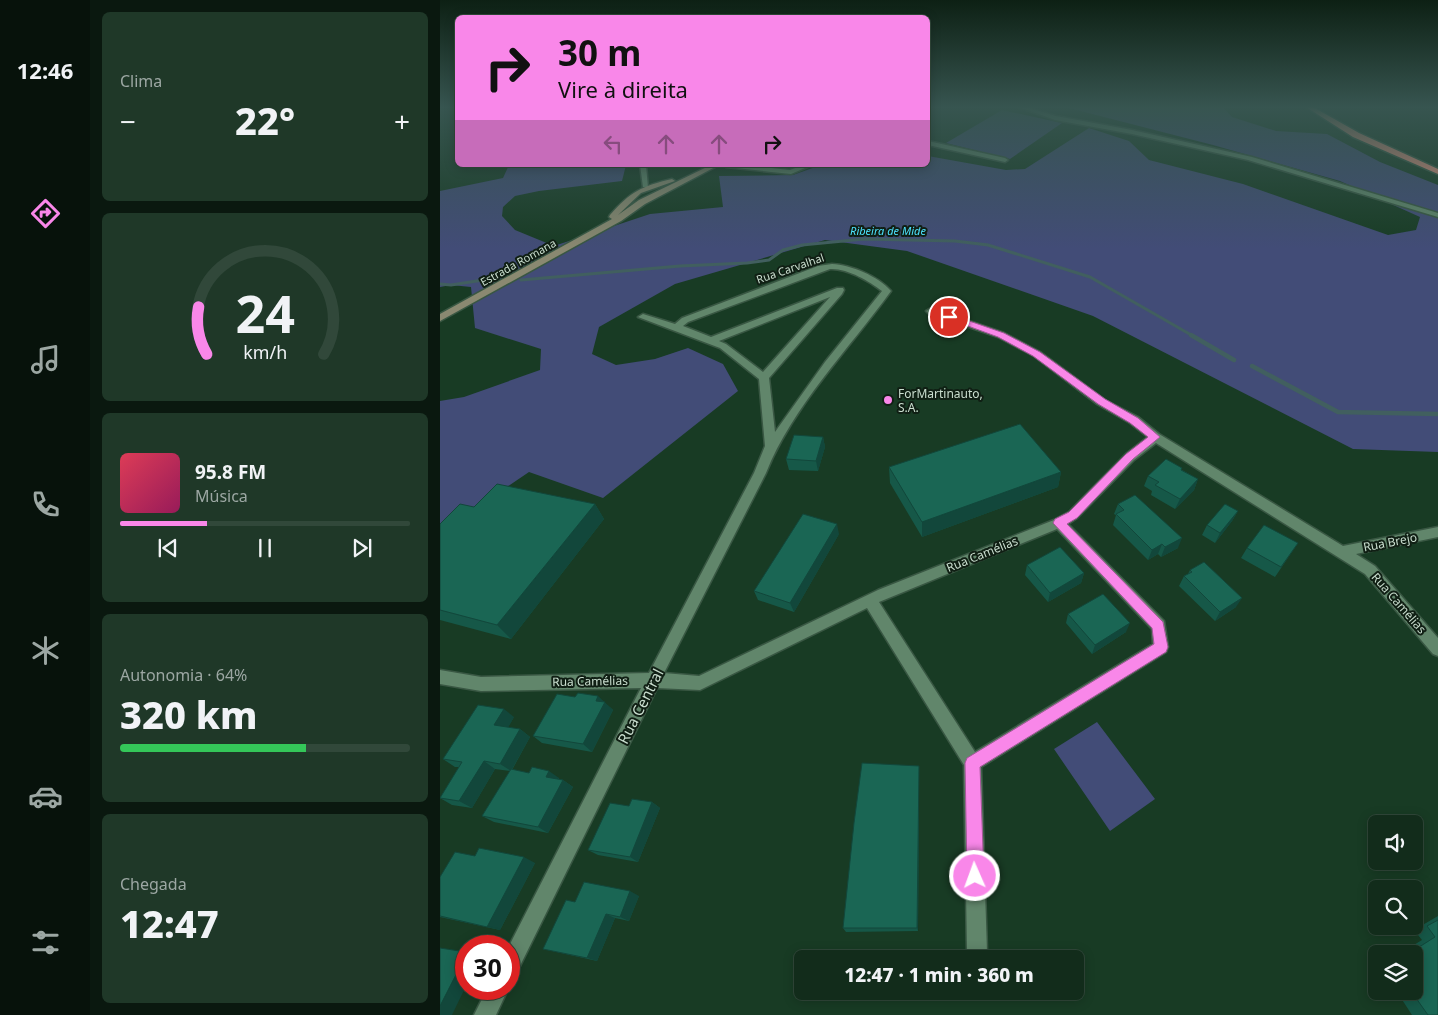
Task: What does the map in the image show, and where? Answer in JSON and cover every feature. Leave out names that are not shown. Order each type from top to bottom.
[{"type":"highway","points":[[1399,154],[1438,172]]},
{"type":"street","points":[[979,154],[1005,160]]},
{"type":"street","points":[[1234,154],[1438,215]]},
{"type":"street","points":[[643,167],[646,187]]},
{"type":"street","name":"Estrada Romana","points":[[440,318],[607,225],[642,202],[712,167]]},
{"type":"street","points":[[745,167],[791,172],[804,167]]},
{"type":"street","name":"Estrada Romana","points":[[607,225],[630,196],[646,187],[692,177]]},
{"type":"street","name":"Rua Carvalhal","points":[[677,326],[685,320],[821,268],[832,266],[839,267],[882,285],[888,291],[829,364],[771,446]]},
{"type":"street","points":[[710,341],[840,290],[764,378]]},
{"type":"street","points":[[931,311],[1001,335],[1037,354],[1102,402],[1134,420],[1155,437]]},
{"type":"street","points":[[643,317],[677,326],[723,346],[764,378],[771,446]]},
{"type":"street","name":"Rua Camélias","points":[[440,678],[482,684],[653,680],[700,683],[870,600],[1059,523],[1073,515],[1130,457],[1155,437],[1370,570],[1438,649]]},
{"type":"street","name":"Rua Central","points":[[520,945],[760,472],[771,446]]},
{"type":"street","points":[[972,763],[1162,647],[1158,626],[1059,523]]},
{"type":"street","name":"Rua Brejo","points":[[1341,552],[1438,532]]},
{"type":"street","points":[[870,600],[972,763],[977,950]]},
{"type":"street","points":[[484,1015],[492,1000]]},
{"type":"shaded area","points":[[991,154],[1017,154],[1010,159]]},
{"type":"shaded area","points":[[1048,154],[1143,154],[1149,160],[1243,184],[1388,235],[1416,230],[1420,217],[1340,181],[1246,154],[1366,154],[1438,185],[1438,452],[1353,449],[1093,316],[907,251],[825,240],[675,284],[599,327],[592,354],[616,365],[655,359],[688,348],[723,364],[738,391],[603,498],[529,472],[440,532],[440,401],[464,397],[540,370],[541,349],[475,328],[471,287],[451,285],[440,287],[440,191],[503,178],[508,167],[626,167],[622,181],[539,191],[515,196],[503,207],[502,216],[515,230],[554,246],[650,214],[723,207],[719,176],[793,175],[815,167],[930,167],[930,156],[1006,170],[1025,169]]},
{"type":"shaded area","points":[[1097,722],[1155,799],[1110,831],[1054,749]]},
{"type":"building","points":[[1020,424],[1061,472],[922,522],[889,467]]},
{"type":"building","points":[[794,435],[823,437],[816,461],[786,459]]},
{"type":"building","points":[[1166,459],[1198,479],[1180,499],[1155,485],[1159,482],[1148,476]]},
{"type":"building","points":[[497,484],[595,504],[497,625],[440,610],[440,524],[460,504],[474,507]]},
{"type":"building","points":[[1135,495],[1182,538],[1165,547],[1162,544],[1152,550],[1116,514],[1124,510],[1118,504]]},
{"type":"building","points":[[1225,504],[1238,511],[1220,533],[1207,525]]},
{"type":"building","points":[[803,514],[837,524],[790,603],[754,591]]},
{"type":"building","points":[[1264,525],[1298,543],[1281,567],[1247,548]]},
{"type":"building","points":[[1060,547],[1084,573],[1050,593],[1027,565]]},
{"type":"building","points":[[1204,562],[1242,598],[1220,612],[1184,576]]},
{"type":"building","points":[[1103,594],[1130,623],[1095,645],[1068,614]]},
{"type":"building","points":[[578,693],[598,696],[596,701],[605,702],[583,744],[533,736],[557,694],[575,697]]},
{"type":"building","points":[[478,705],[504,709],[494,725],[520,729],[500,764],[484,761],[459,801],[440,798],[462,762],[443,759]]},
{"type":"building","points":[[862,763],[919,766],[917,928],[843,928]]},
{"type":"building","points":[[532,767],[549,771],[546,777],[563,780],[538,827],[482,816],[511,769],[529,773]]},
{"type":"building","points":[[632,799],[652,802],[630,857],[588,850],[610,803],[629,806]]},
{"type":"building","points":[[479,848],[524,857],[487,927],[440,916],[440,877],[455,852],[475,856]]},
{"type":"building","points":[[584,882],[630,891],[620,917],[606,914],[587,958],[543,949],[566,900],[575,902]]},
{"type":"building","points":[[1438,920],[1438,1015],[1428,1015],[1417,1000],[1423,1000],[1422,945],[1435,937],[1427,926]]},
{"type":"building","points":[[440,948],[455,950],[455,977],[440,1006]]},
{"type":"waterway","name":"Ribeira de Mide","points":[[521,280],[680,266],[747,263],[769,260],[783,250],[802,245],[864,239],[955,241],[988,245],[1090,277],[1193,336]]},
{"type":"waterway","name":"Ribeira de Mide","points":[[440,284],[451,285],[496,278]]},
{"type":"waterway","name":"Ribeira de Mide","points":[[1191,335],[1234,360]]},
{"type":"waterway","name":"Ribeira de Mide","points":[[1252,366],[1338,412],[1438,414]]},
{"type":"place","name":"ForMartinauto, S.A.","points":[[888,400]]},
{"type":"route","points":[[949,317],[1001,335],[1037,354],[1102,402],[1134,420],[1155,437],[1130,457],[1073,515],[1059,523],[1158,626],[1162,647],[972,763],[975,876]]}]
